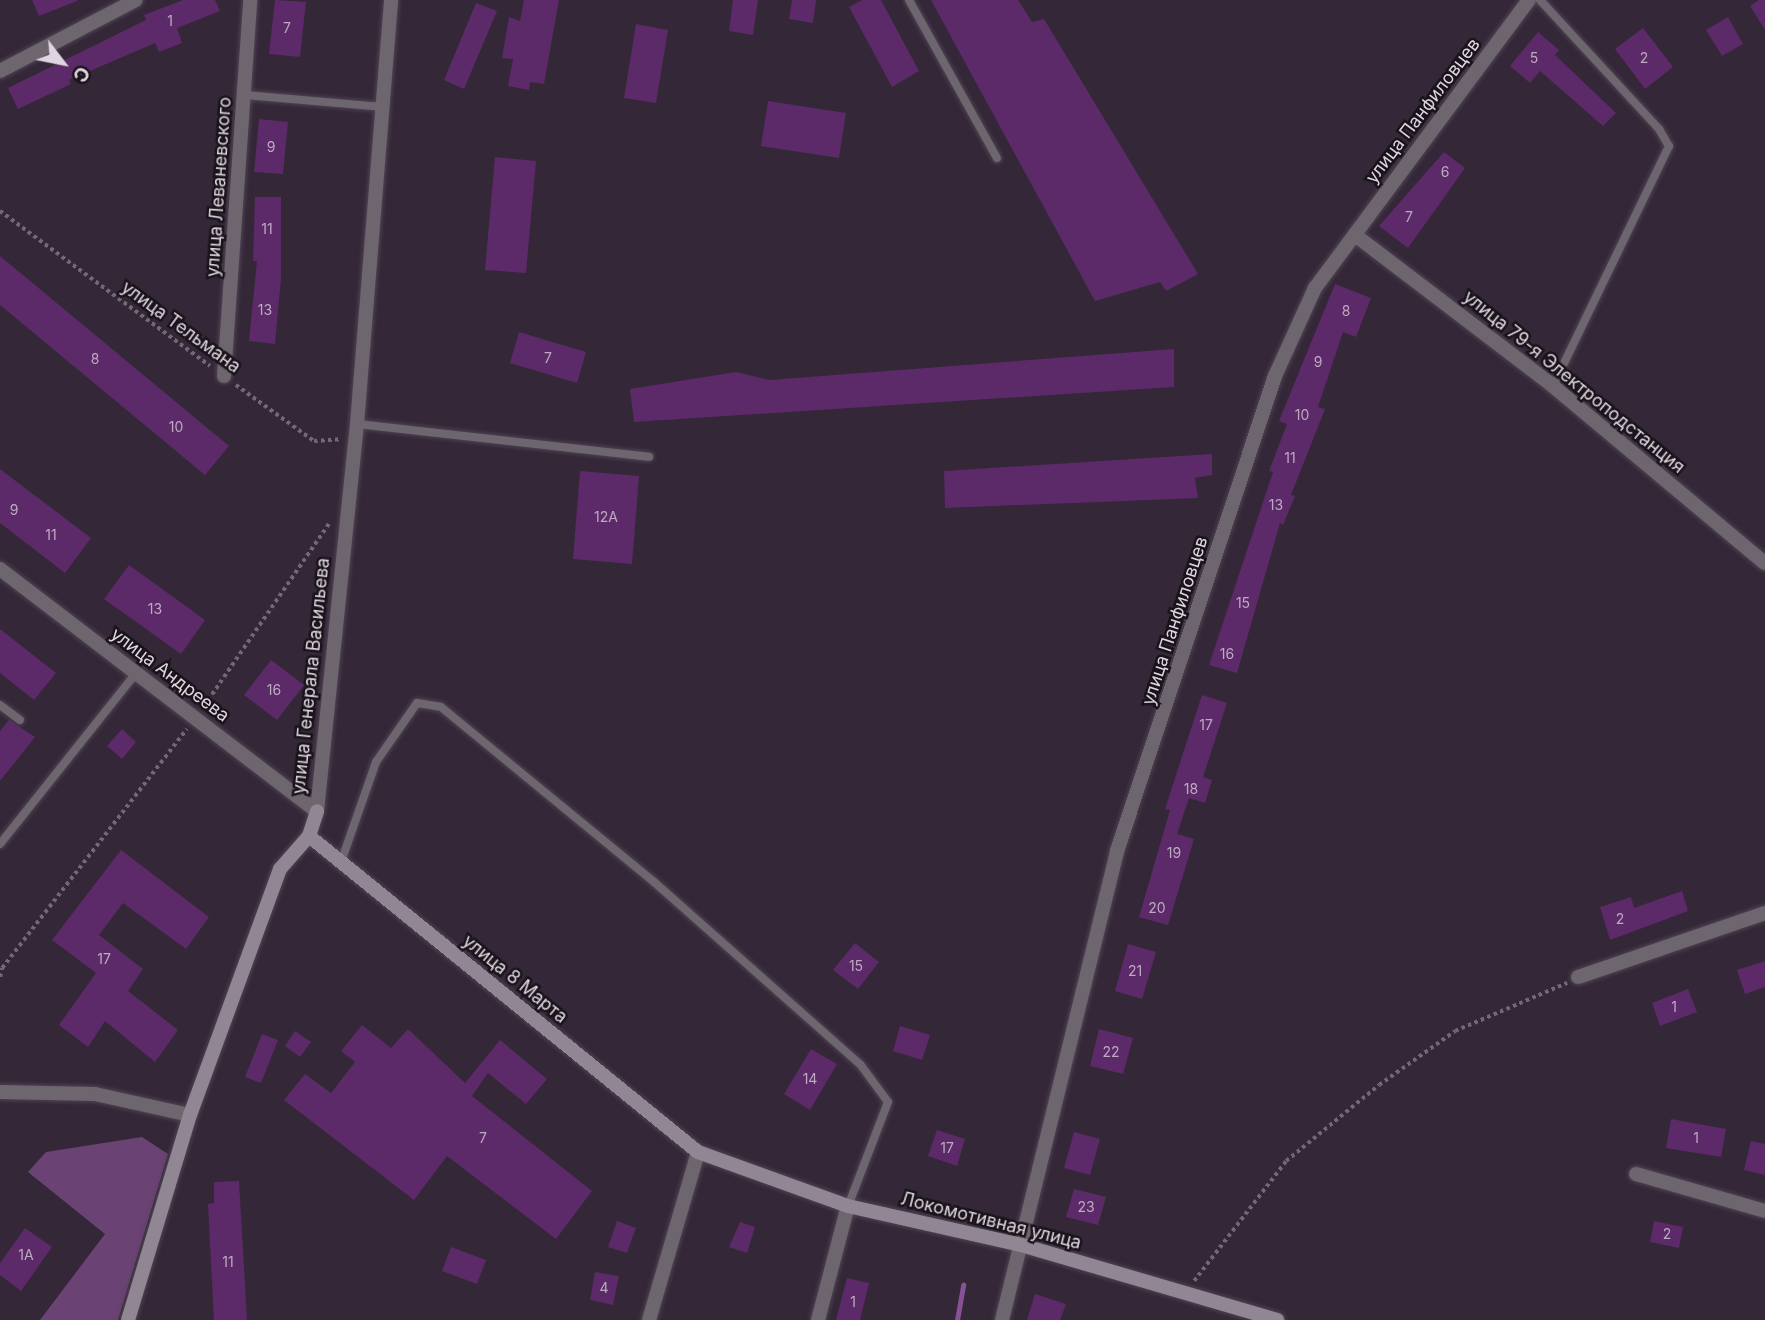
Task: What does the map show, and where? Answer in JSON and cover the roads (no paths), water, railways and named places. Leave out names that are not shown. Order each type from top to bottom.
[{"type":"main road","name":"улица Генерала Васильева","points":[[128,1320],[190,1115],[280,869],[309,836],[317,811]]},
{"type":"main road","name":"улица 8 Марта","points":[[309,836],[698,1152]]},
{"type":"main road","name":"Локомотивная улица","points":[[698,1152],[848,1206],[1021,1245],[1184,1295],[1277,1320]]},
{"type":"street","points":[[0,71],[136,0]]},
{"type":"street","name":"улица Леваневского","points":[[225,376],[246,95],[250,0]]},
{"type":"street","name":"улица Генерала Васильева","points":[[317,811],[356,431],[391,0]]},
{"type":"street","name":"улица Панфиловцев","points":[[1002,1320],[1117,852],[1275,376],[1315,288],[1529,0]]},
{"type":"street","name":"улица 79-я Электроподстанция","points":[[1355,235],[1553,386],[1765,563]]},
{"type":"street","name":"улица Андреева","points":[[0,569],[317,811]]},
{"type":"street","points":[[1578,977],[1765,913]]},
{"type":"street","points":[[0,1092],[95,1094],[190,1115]]},
{"type":"street","points":[[649,1320],[698,1152]]},
{"type":"street","points":[[1636,1174],[1765,1211]]},
{"type":"street","points":[[818,1320],[848,1206]]},
{"type":"lane","points":[[909,0],[997,158]]},
{"type":"lane","points":[[1540,1],[1660,129],[1669,146],[1553,386]]},
{"type":"lane","points":[[246,95],[383,107]]},
{"type":"lane","points":[[356,431],[649,457]]},
{"type":"lane","points":[[0,844],[135,674]]},
{"type":"lane","points":[[341,862],[376,762],[417,703],[441,708],[654,882],[860,1064],[888,1102],[848,1206]]},
{"type":"lane","points":[[0,705],[20,720]]},
{"type":"waterway","points":[[957,1320],[963,1285]]}]
